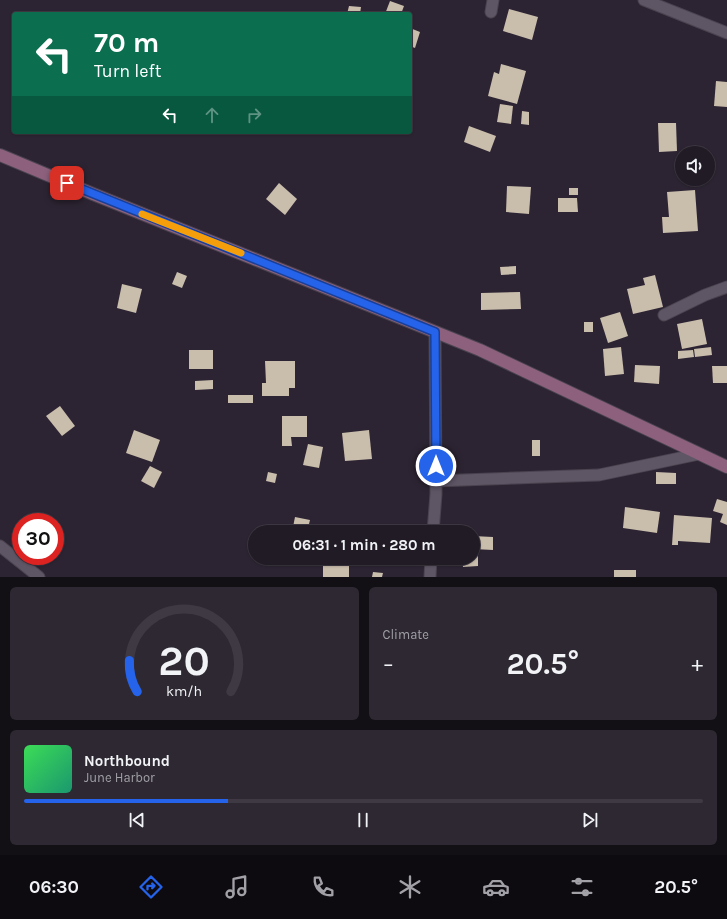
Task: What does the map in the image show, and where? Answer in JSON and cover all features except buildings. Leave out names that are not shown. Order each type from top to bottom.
[{"type":"main road","points":[[0,154],[93,194],[480,350],[727,467]]},
{"type":"street","points":[[491,12],[493,0]]},
{"type":"street","points":[[644,0],[727,33]]},
{"type":"street","points":[[664,315],[705,295],[727,287]]},
{"type":"street","points":[[433,525],[436,481],[435,332]]},
{"type":"street","points":[[436,481],[599,475],[699,454]]},
{"type":"street","points":[[0,546],[39,577]]},
{"type":"street","points":[[430,577],[431,565]]},
{"type":"slow traffic","points":[[142,214],[241,253]]},
{"type":"route","points":[[67,183],[435,332],[436,466]]}]
